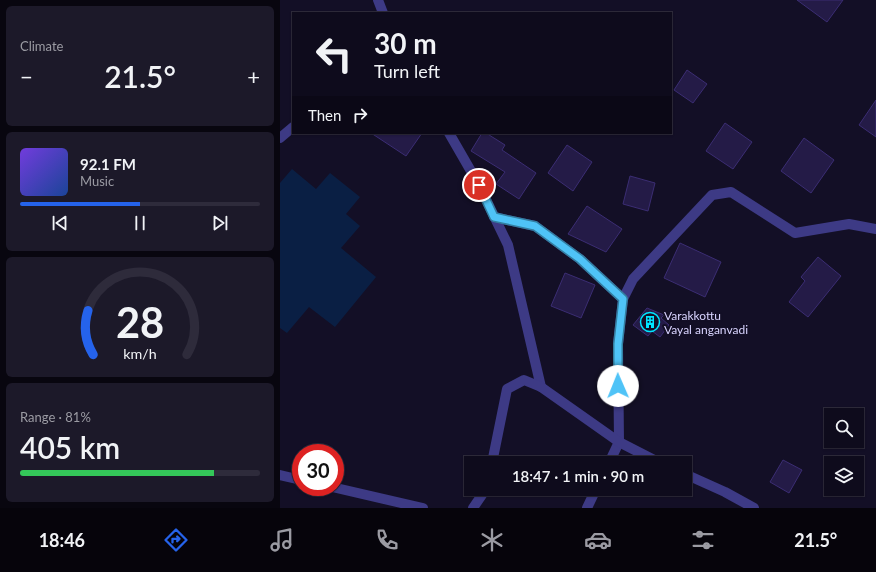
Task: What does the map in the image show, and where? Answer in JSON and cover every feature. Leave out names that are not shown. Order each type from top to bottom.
[{"type":"street","points":[[378,0],[383,12]]},
{"type":"street","points":[[280,138],[292,128]]},
{"type":"street","points":[[450,134],[479,185],[508,245],[541,387]]},
{"type":"street","points":[[612,456],[619,442],[618,344],[623,299],[633,279],[712,195],[731,192],[794,233],[849,224],[876,230]]},
{"type":"street","points":[[494,217],[535,226],[580,259],[623,299]]},
{"type":"street","points":[[493,456],[507,389],[524,380],[541,387],[619,442],[646,456]]},
{"type":"street","points":[[280,475],[292,478]]},
{"type":"street","points":[[692,477],[754,508]]},
{"type":"street","points":[[344,490],[423,508]]},
{"type":"street","points":[[473,508],[481,496]]},
{"type":"street","points":[[586,508],[592,496]]},
{"type":"water","points":[[292,169],[316,189],[330,173],[360,197],[346,214],[360,226],[341,248],[376,277],[335,327],[309,307],[287,333],[280,328],[280,183]]},
{"type":"building","points":[[797,0],[843,0],[827,22]]},
{"type":"building","points":[[687,70],[707,84],[693,103],[674,90]]},
{"type":"building","points":[[876,100],[876,137],[859,125]]},
{"type":"building","points":[[725,123],[752,142],[733,169],[706,151]]},
{"type":"building","points":[[373,134],[421,134],[406,156]]},
{"type":"building","points":[[481,134],[488,134],[505,145],[502,150],[536,173],[519,199],[496,184],[505,172],[471,151]]},
{"type":"building","points":[[804,138],[834,160],[811,193],[781,171]]},
{"type":"building","points":[[567,145],[592,162],[573,191],[548,173]]},
{"type":"building","points":[[630,176],[655,183],[648,211],[623,204]]},
{"type":"building","points":[[587,206],[622,229],[606,252],[568,234]]},
{"type":"building","points":[[680,243],[721,262],[705,297],[664,278]]},
{"type":"building","points":[[818,257],[841,276],[808,317],[789,302],[805,281],[801,277]]},
{"type":"building","points":[[565,273],[595,285],[581,318],[551,306]]},
{"type":"building","name":"Varakkottu Vayal anganvadi","points":[[647,308],[664,315],[661,318],[669,325],[660,337],[652,331],[648,336],[633,325]]},
{"type":"building","points":[[783,460],[802,470],[789,493],[770,482]]},
{"type":"place","name":"Varakkottu Vayal anganvadi","points":[[650,322]]},
{"type":"route","points":[[479,185],[494,217],[535,226],[580,259],[623,299],[618,344],[618,386]]}]
